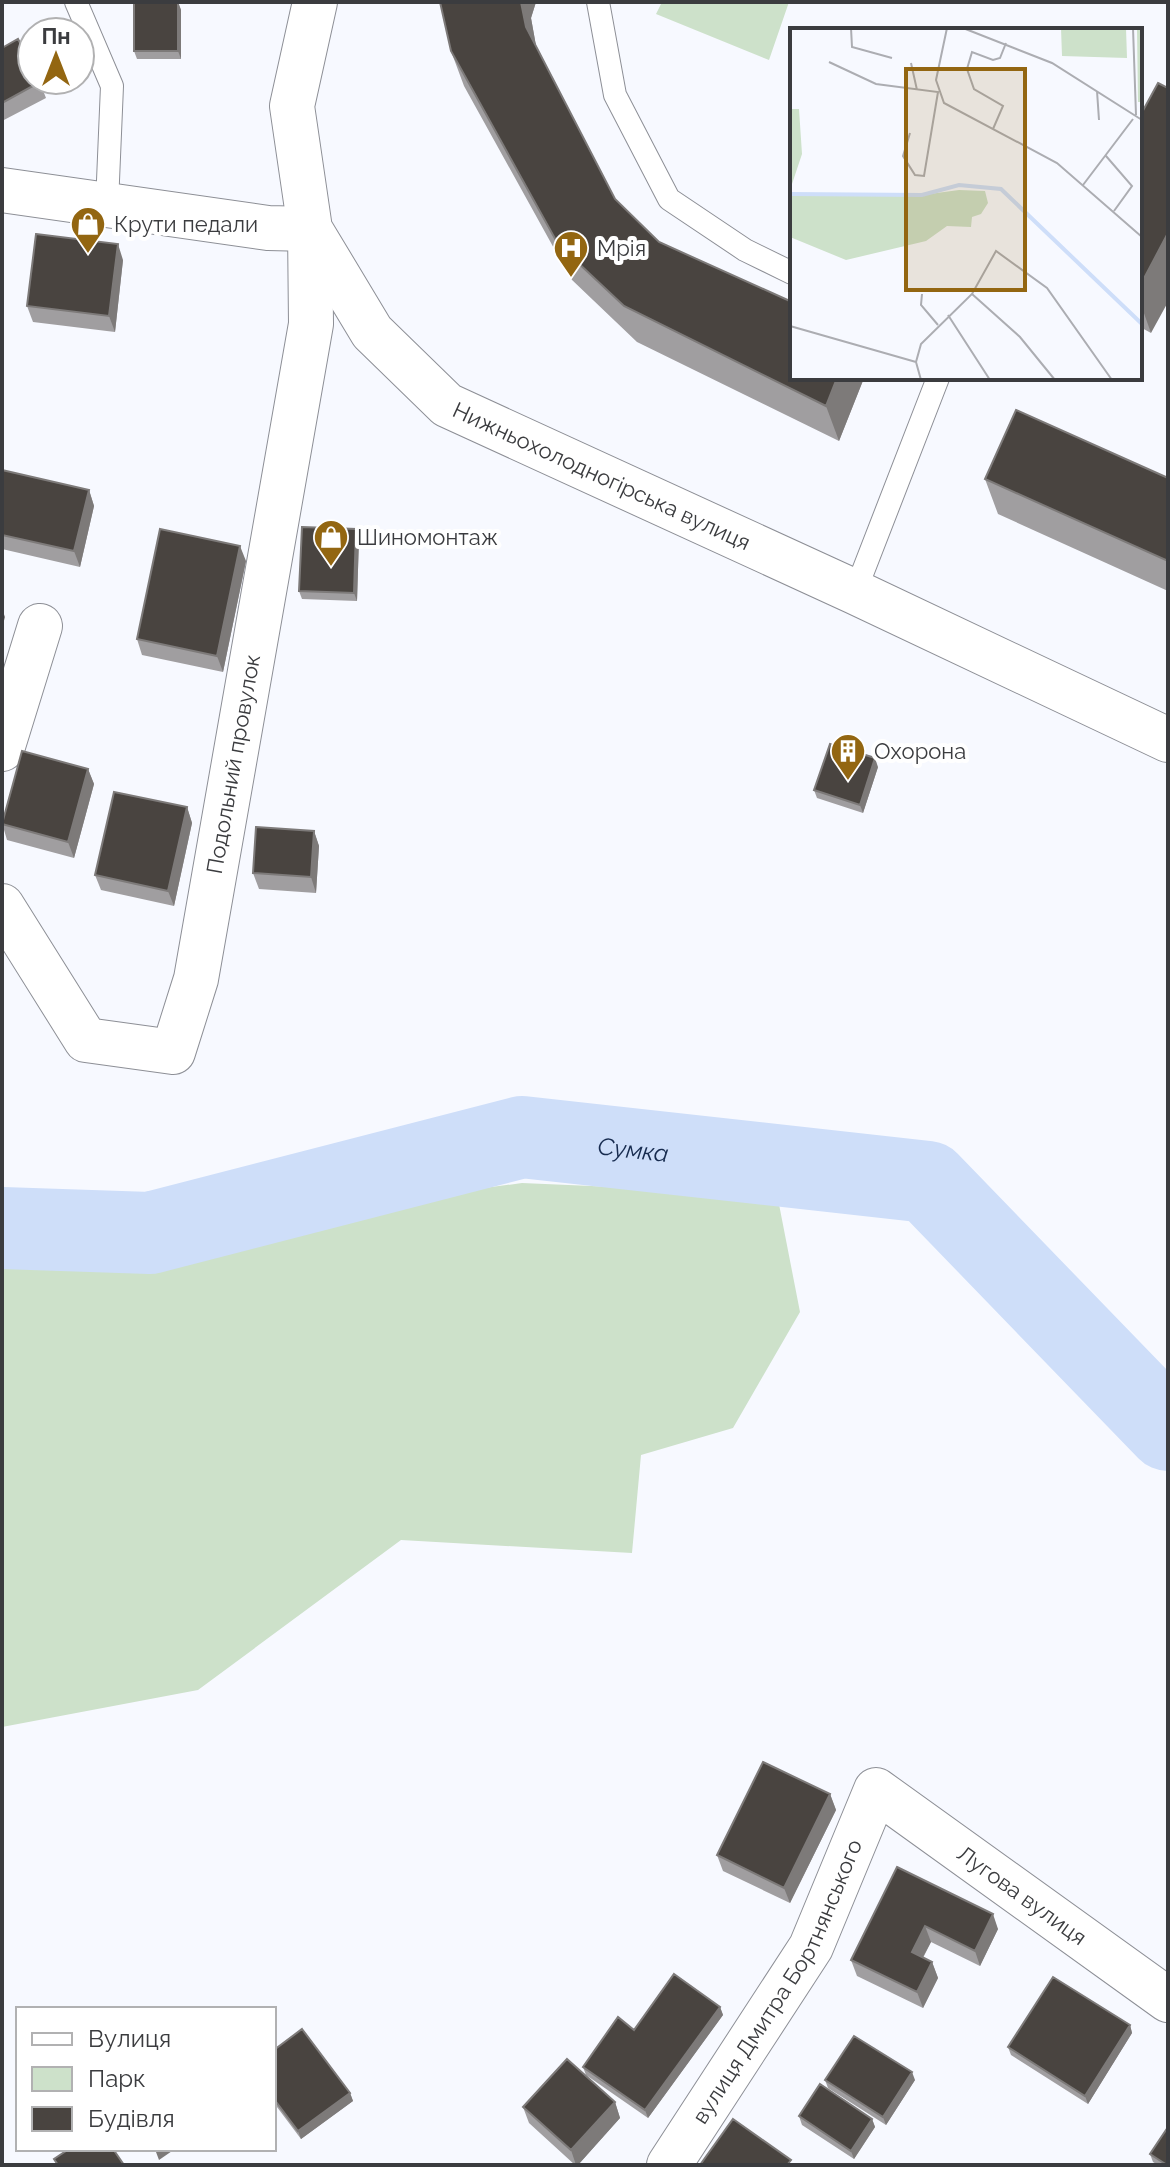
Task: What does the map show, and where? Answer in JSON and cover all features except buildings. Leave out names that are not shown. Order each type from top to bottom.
[{"type":"street","name":"Нижньохолодногірська вулиця","points":[[315,2],[292,106],[310,229],[372,332],[447,405],[1168,740]]},
{"type":"street","points":[[2,190],[268,228],[310,229]]},
{"type":"street","name":"Подольний провулок","points":[[2,906],[86,1040],[173,1052],[196,979],[311,324],[310,229]]},
{"type":"street","points":[[2,749],[40,626]]},
{"type":"street","name":"Лугова вулиця","points":[[876,1790],[1168,2000]]},
{"type":"street","name":"вулиця Дмитра Бортнянського","points":[[669,2165],[811,1947],[876,1790]]},
{"type":"lane","points":[[76,2],[112,86],[107,204]]},
{"type":"lane","points":[[598,2],[615,95],[669,199],[745,250],[790,272]]},
{"type":"lane","points":[[855,592],[937,380]]},
{"type":"green space","points":[[662,2],[789,2],[769,60],[656,14]]},
{"type":"green space","points":[[522,1183],[777,1194],[800,1312],[733,1428],[641,1455],[632,1553],[401,1540],[198,1690],[2,1727],[2,1228],[150,1233]]},
{"type":"waterway","name":"Сумка","points":[[2,1228],[150,1233],[522,1137],[928,1182],[1168,1430]]},
{"type":"place","name":"Крути педали","points":[[88,255]]},
{"type":"place","name":"Мрія","points":[[571,279]]},
{"type":"place","name":"Шиномонтаж","points":[[331,568]]},
{"type":"place","name":"Охорона","points":[[848,782]]}]
